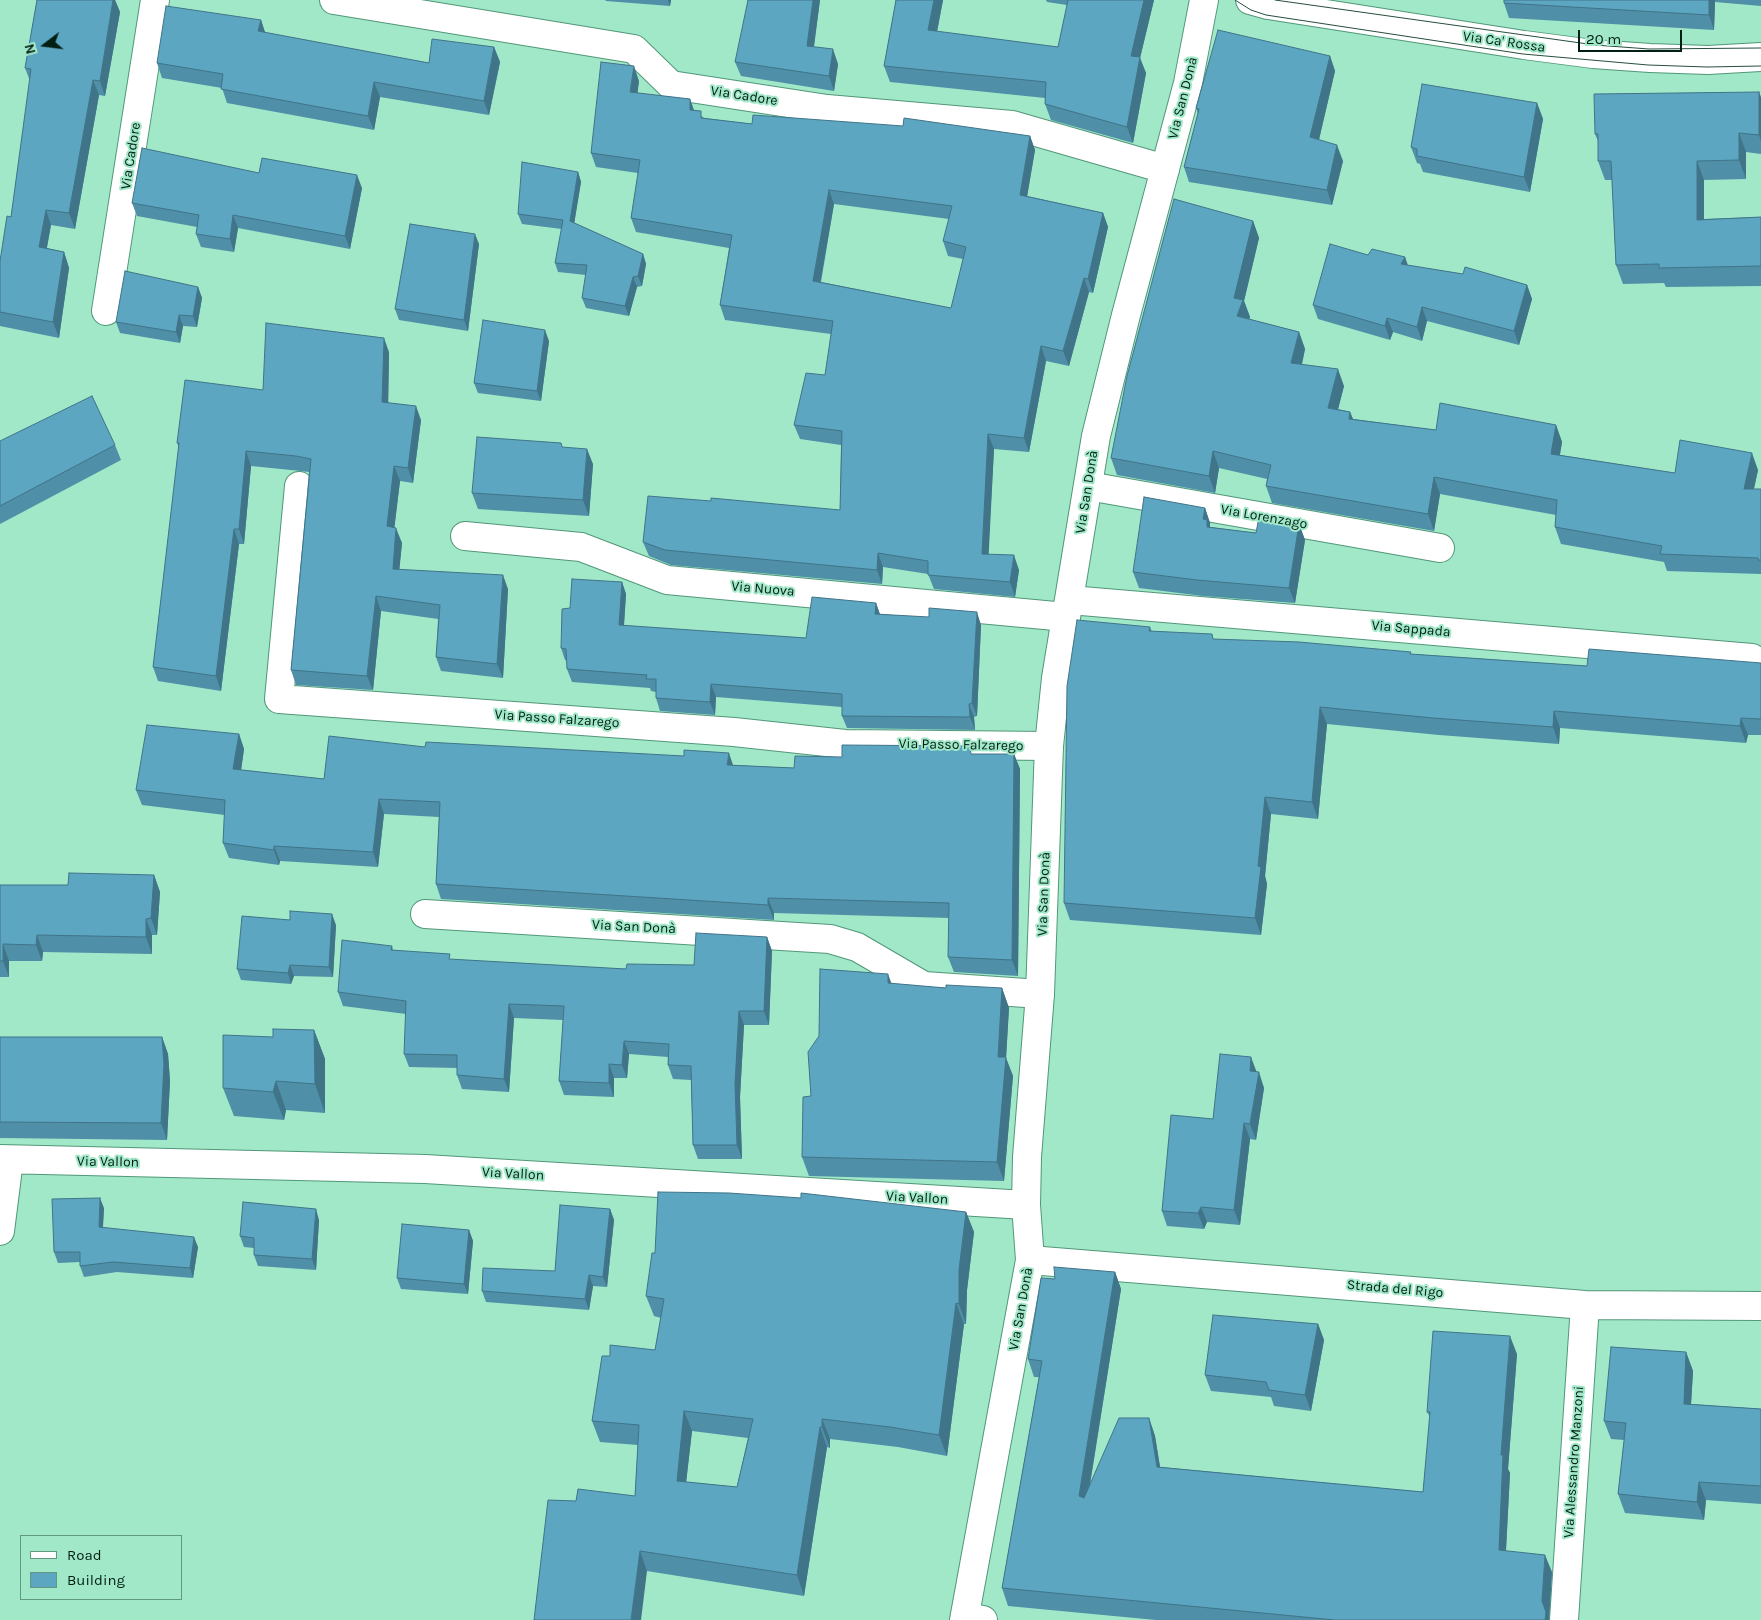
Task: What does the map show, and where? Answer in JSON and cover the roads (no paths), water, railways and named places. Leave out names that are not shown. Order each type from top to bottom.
[{"type":"street","name":"Via Cadore","points":[[106,311],[156,0]]},
{"type":"street","name":"Via Cadore","points":[[334,0],[634,49],[671,85],[827,109],[1012,125],[1165,169]]},
{"type":"street","name":"Via San Donà","points":[[971,1619],[1030,1260],[1026,1205],[1027,1158],[1040,994],[1049,746],[1056,678],[1096,436],[1109,379],[1188,83],[1204,0]]},
{"type":"street","name":"Via Ca' Rossa","points":[[1250,0],[1268,6],[1593,54],[1708,60],[1761,57]]},
{"type":"street","name":"Via Passo Falzarego","points":[[300,486],[279,699],[734,732],[845,744],[1049,746]]},
{"type":"street","name":"Via Lorenzago","points":[[1088,486],[1440,548]]},
{"type":"street","name":"Via Nuova","points":[[465,536],[581,547],[667,580],[1068,609]]},
{"type":"street","name":"Via Sappada","points":[[1068,609],[1752,658]]},
{"type":"street","name":"Via San Donà","points":[[425,914],[830,939],[856,947],[924,986],[1040,994]]},
{"type":"street","name":"Via Vallon","points":[[4,1159],[425,1169],[1026,1205]]},
{"type":"street","points":[[0,1232],[4,1159]]},
{"type":"street","name":"Strada del Rigo","points":[[1030,1260],[1585,1305],[1761,1306]]},
{"type":"street","name":"Via Alessandro Manzoni","points":[[1564,1620],[1585,1305]]},
{"type":"tram line","points":[[1235,0],[1251,10],[1266,15],[1523,54],[1648,65],[1761,66]]},
{"type":"tram line","points":[[1275,0],[1595,45],[1649,49],[1761,48]]}]
